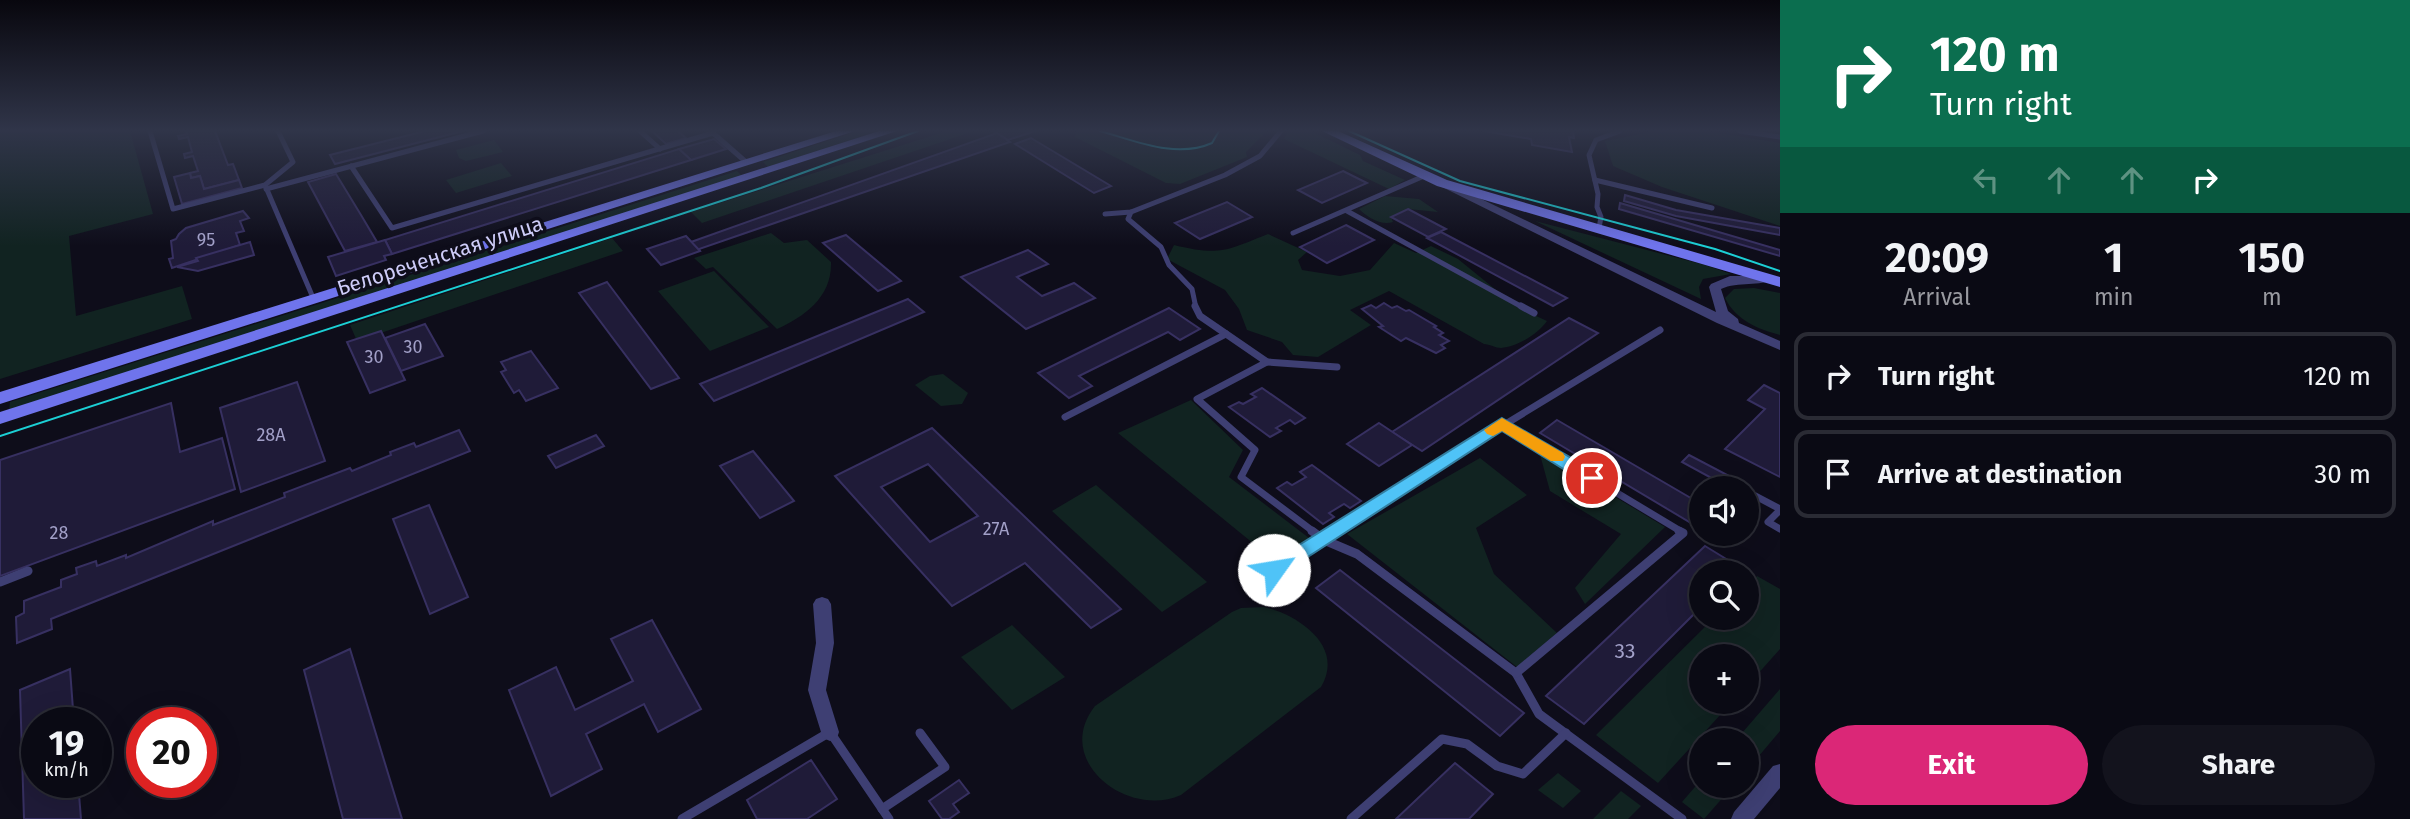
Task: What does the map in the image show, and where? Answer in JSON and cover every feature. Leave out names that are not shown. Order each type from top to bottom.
[{"type":"street","name":"Белореченская улица","points":[[0,398],[723,169]]},
{"type":"street","name":"Белореченская улица","points":[[0,418],[772,169]]},
{"type":"street","points":[[1410,169],[1779,345]]},
{"type":"street","points":[[1442,183],[1776,281]]},
{"type":"street","points":[[1749,333],[1722,313],[1715,287],[1730,279],[1776,281]]},
{"type":"street","points":[[822,604],[825,643],[817,690],[830,732]]},
{"type":"street","points":[[1741,819],[1780,774]]},
{"type":"lane","points":[[161,169],[173,209],[339,169]]},
{"type":"lane","points":[[266,187],[285,169]]},
{"type":"lane","points":[[354,169],[392,228],[591,169]]},
{"type":"lane","points":[[1105,214],[1130,212],[1236,169]]},
{"type":"lane","points":[[1592,169],[1598,194],[1597,207],[1601,216],[1599,228]]},
{"type":"lane","points":[[1293,233],[1424,176]]},
{"type":"lane","points":[[1595,180],[1712,208]]},
{"type":"lane","points":[[266,187],[314,300]]},
{"type":"lane","points":[[1347,211],[1534,313]]},
{"type":"lane","points":[[1130,212],[1128,219],[1156,243],[1165,253],[1168,265],[1193,288],[1195,306],[1200,316],[1267,362],[1337,367]]},
{"type":"lane","points":[[1274,570],[1502,424],[1660,330]]},
{"type":"lane","points":[[1065,417],[1226,334]]},
{"type":"lane","points":[[1267,362],[1197,399],[1255,450],[1241,477],[1324,540],[1357,554],[1517,673],[1539,714],[1682,819]]},
{"type":"lane","points":[[1502,424],[1683,533],[1517,673]]},
{"type":"lane","points":[[1759,498],[1780,510],[1768,522],[1780,529]]},
{"type":"lane","points":[[0,582],[27,571]]},
{"type":"lane","points":[[682,819],[830,732],[888,819]]},
{"type":"lane","points":[[881,809],[946,767],[920,733]]},
{"type":"lane","points":[[1350,819],[1442,739],[1467,744],[1497,766],[1523,774],[1566,733]]},
{"type":"green space","points":[[0,169],[141,169],[153,214],[69,236],[76,316],[182,286],[192,319],[0,379]]},
{"type":"green space","points":[[481,169],[506,169],[512,176],[456,193],[446,180]]},
{"type":"green space","points":[[826,169],[861,169],[702,223],[691,212]]},
{"type":"green space","points":[[1139,169],[1217,169],[1180,184],[1166,183]]},
{"type":"green space","points":[[1347,169],[1381,169],[1405,180],[1389,189]]},
{"type":"green space","points":[[1621,169],[1780,169],[1780,226],[1662,187]]},
{"type":"green space","points":[[737,171],[742,176],[9,411],[10,402]]},
{"type":"green space","points":[[1385,196],[1419,199],[1438,212],[1408,209],[1391,217],[1393,222],[1384,223],[1370,218],[1359,209]]},
{"type":"green space","points":[[1535,221],[1731,274],[1703,279],[1699,287],[1701,299]]},
{"type":"green space","points":[[771,233],[784,243],[807,240],[831,262],[827,285],[815,304],[777,329],[713,267],[706,269],[694,258]]},
{"type":"green space","points":[[1268,234],[1307,252],[1298,260],[1302,270],[1340,276],[1370,270],[1394,243],[1416,253],[1431,246],[1458,259],[1517,307],[1547,321],[1527,339],[1499,348],[1484,344],[1389,291],[1350,310],[1371,325],[1318,357],[1293,355],[1282,342],[1247,330],[1239,309],[1225,290],[1167,259],[1174,245],[1222,250]]},
{"type":"green space","points":[[612,238],[623,251],[357,341],[350,325]]},
{"type":"green space","points":[[714,271],[769,327],[710,351],[658,291]]},
{"type":"green space","points":[[1754,288],[1780,293],[1780,335],[1763,330],[1741,318],[1725,298],[1734,289]]},
{"type":"green space","points":[[943,374],[968,393],[962,404],[941,406],[915,385],[930,376]]},
{"type":"green space","points":[[1191,400],[1243,450],[1229,477],[1309,538],[1276,562],[1118,433]]},
{"type":"green space","points":[[1539,451],[1665,527],[1585,604],[1575,588],[1621,534],[1550,491]]},
{"type":"green space","points":[[1480,458],[1527,495],[1476,528],[1494,574],[1557,633],[1517,667],[1347,534]]},
{"type":"green space","points":[[1096,485],[1207,582],[1162,612],[1052,511]]},
{"type":"green space","points":[[1759,577],[1780,589],[1780,649],[1759,673],[1759,644],[1689,644],[1689,714],[1721,714],[1708,728],[1689,728],[1689,749],[1658,783],[1596,735],[1702,630],[1759,630]]},
{"type":"green space","points":[[1264,607],[1304,625],[1323,646],[1327,672],[1321,687],[1181,795],[1160,800],[1139,799],[1119,792],[1102,780],[1089,764],[1083,746],[1084,726],[1095,706],[1232,612],[1241,608]]},
{"type":"green space","points":[[1012,625],[1065,677],[1012,710],[961,657]]},
{"type":"green space","points":[[1780,689],[1780,731],[1759,756],[1759,728],[1746,728]]},
{"type":"green space","points":[[1558,773],[1581,791],[1563,808],[1538,790]]},
{"type":"green space","points":[[1621,791],[1641,806],[1628,819],[1593,819]]},
{"type":"green space","points":[[1689,794],[1689,798],[1722,798],[1704,819],[1682,802]]},
{"type":"building","points":[[235,169],[239,180],[204,189],[200,176],[191,178],[190,173]]},
{"type":"building","points":[[614,169],[662,169],[392,254],[385,240]]},
{"type":"building","points":[[895,169],[931,169],[699,249],[700,251],[691,242]]},
{"type":"building","points":[[1056,169],[1083,169],[1111,186],[1094,193]]},
{"type":"building","points":[[1343,171],[1367,183],[1322,203],[1298,190]]},
{"type":"building","points":[[190,173],[191,178],[200,176],[204,189],[239,180],[242,188],[182,204],[174,177]]},
{"type":"building","points":[[336,174],[377,242],[345,251],[308,182]]},
{"type":"building","points":[[1625,195],[1676,210],[1780,228],[1780,235],[1676,216],[1624,201]]},
{"type":"building","points":[[1227,202],[1252,217],[1200,239],[1175,223]]},
{"type":"building","points":[[1620,203],[1780,250],[1780,256],[1619,209]]},
{"type":"building","points":[[1408,209],[1446,229],[1428,237],[1391,217]]},
{"type":"building","points":[[243,211],[249,218],[240,221],[244,231],[236,233],[240,245],[172,268],[169,259],[173,258],[171,241],[186,228]]},
{"type":"building","points":[[1346,225],[1374,240],[1327,263],[1300,247]]},
{"type":"building","points":[[1441,232],[1567,298],[1553,306],[1427,238]]},
{"type":"building","points":[[846,235],[901,281],[878,291],[823,243]]},
{"type":"building","points":[[686,236],[700,251],[661,265],[647,249]]},
{"type":"building","points":[[385,240],[392,254],[384,256],[386,260],[336,276],[328,257]]},
{"type":"building","points":[[250,242],[254,255],[198,271],[177,267],[198,261],[196,258]]},
{"type":"building","points":[[1028,250],[1048,264],[1017,277],[1042,296],[1074,283],[1095,298],[1026,329],[961,277]]},
{"type":"building","points":[[607,282],[679,378],[651,389],[579,293]]},
{"type":"building","points":[[908,299],[924,312],[714,401],[700,384]]},
{"type":"building","points":[[1384,303],[1392,308],[1397,306],[1409,310],[1436,326],[1434,327],[1443,333],[1439,335],[1449,341],[1441,345],[1445,348],[1436,353],[1406,338],[1401,341],[1379,327],[1383,326],[1362,309],[1371,305],[1376,308]]},
{"type":"building","points":[[1169,308],[1200,329],[1180,340],[1168,332],[1079,376],[1092,386],[1069,398],[1038,373]]},
{"type":"building","points":[[1569,318],[1598,333],[1422,451],[1392,432]]},
{"type":"building","points":[[425,324],[443,356],[401,371],[385,338]]},
{"type":"building","points":[[381,331],[405,380],[370,393],[347,342]]},
{"type":"building","points":[[531,351],[558,388],[526,401],[519,390],[514,393],[501,372],[506,370],[501,362]]},
{"type":"building","points":[[297,382],[325,461],[241,492],[220,408]]},
{"type":"building","points":[[1764,385],[1780,393],[1780,477],[1725,449],[1765,409],[1748,400]]},
{"type":"building","points":[[1262,388],[1305,418],[1295,424],[1290,420],[1276,428],[1281,431],[1270,437],[1229,407],[1256,397],[1251,394]]},
{"type":"building","points":[[171,403],[180,452],[222,438],[235,489],[0,576],[0,460]]},
{"type":"building","points":[[1557,420],[1689,497],[1689,522],[1540,433]]},
{"type":"building","points":[[1379,423],[1412,445],[1379,466],[1347,444]]},
{"type":"building","points":[[932,428],[1121,609],[1091,628],[1025,563],[952,606],[835,476]],"holes":[[[928,464],[978,516],[930,542],[881,487]]]},
{"type":"building","points":[[459,430],[470,451],[51,619],[52,629],[17,643],[16,617],[24,613],[24,601],[61,587],[61,580],[77,574],[76,568],[96,561],[97,566],[126,555],[126,558],[213,521],[213,525],[285,497],[284,493],[350,468],[352,471],[391,455],[390,452],[414,443],[416,447]]},
{"type":"building","points":[[596,435],[604,446],[556,468],[548,456]]},
{"type":"building","points":[[753,451],[794,501],[760,518],[720,466]]},
{"type":"building","points":[[1689,455],[1729,476],[1708,476],[1682,462]]},
{"type":"building","points":[[1312,465],[1361,501],[1350,508],[1344,504],[1329,513],[1334,517],[1323,524],[1277,488],[1287,482],[1292,485],[1306,477],[1300,472]]},
{"type":"building","points":[[429,505],[468,597],[430,614],[393,519]]},
{"type":"building","points":[[1705,546],[1728,560],[1690,560]]},
{"type":"building","points":[[1689,561],[1689,619],[1584,724],[1546,696]]},
{"type":"building","points":[[1340,570],[1524,713],[1500,736],[1316,588]]},
{"type":"building","points":[[652,620],[701,709],[658,732],[644,704],[586,734],[602,769],[551,796],[509,690],[556,667],[575,710],[633,681],[611,639]]},
{"type":"building","points":[[350,649],[402,819],[343,819],[304,670]]},
{"type":"building","points":[[70,669],[73,707],[21,707],[21,722],[20,690]]},
{"type":"building","points":[[811,760],[837,799],[807,819],[757,819],[747,800]]},
{"type":"building","points":[[1455,763],[1493,794],[1469,819],[1396,819]]},
{"type":"building","points":[[959,780],[969,793],[953,804],[959,812],[949,819],[942,819],[929,801]]},
{"type":"building","points":[[23,798],[79,798],[81,819],[24,819]]},
{"type":"tram line","points":[[0,436],[813,169]]},
{"type":"tram line","points":[[1434,169],[1460,181],[1715,249],[1780,271]]},
{"type":"slow traffic","points":[[1493,430],[1502,424],[1557,457]]},
{"type":"route","points":[[1274,570],[1502,424],[1592,478]]}]
